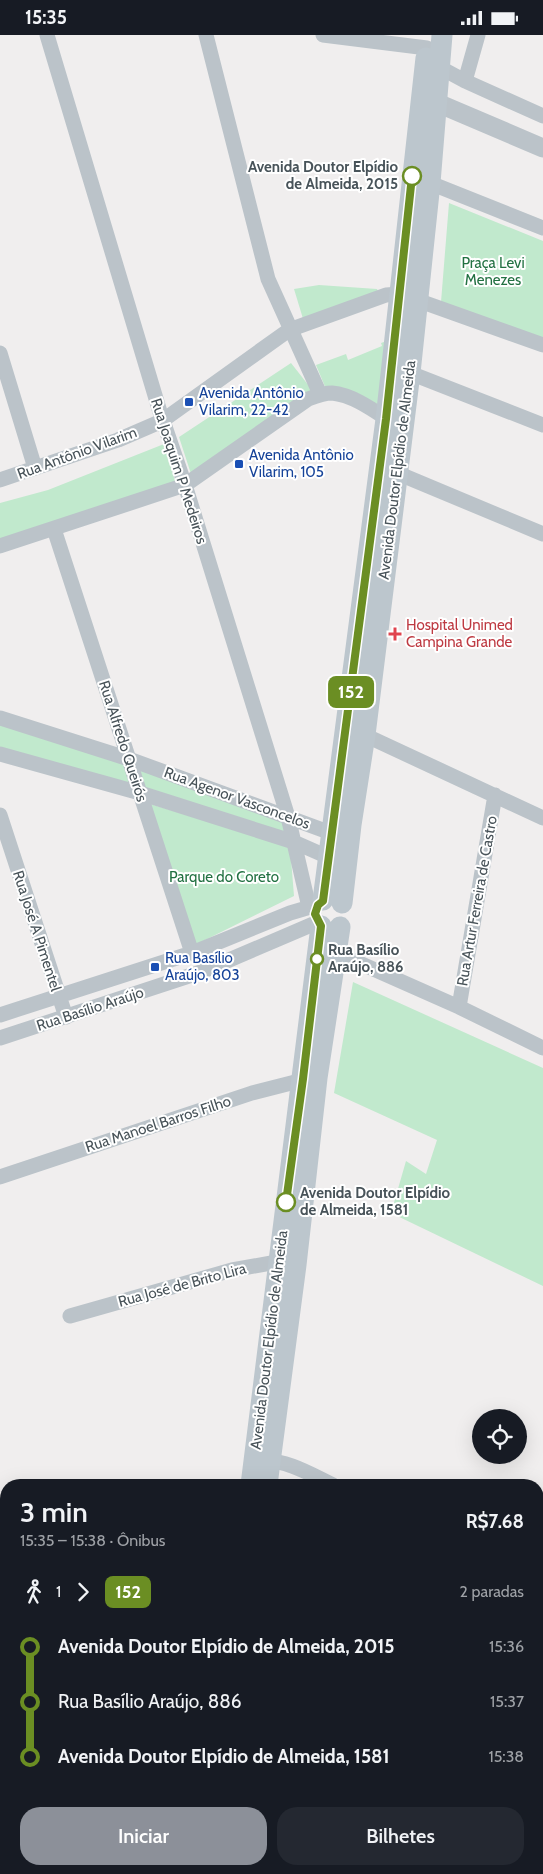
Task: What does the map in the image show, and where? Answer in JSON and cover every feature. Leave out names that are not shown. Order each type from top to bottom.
[{"type":"main road","name":"Avenida Doutor Elpídio de Almeida","points":[[254,1479],[262,1461],[310,1079],[331,833],[355,731],[397,473],[394,424],[410,373],[408,297],[430,183],[428,101],[438,67],[432,39]]},
{"type":"main road","name":"Avenida Doutor Elpídio de Almeida","points":[[310,1079],[337,953],[324,913],[351,825],[355,731],[394,424],[428,101],[432,39]]},
{"type":"main road","name":"Avenida Doutor Elpídio de Almeida","points":[[262,1461],[266,1479]]},
{"type":"street","name":"Rua Joaquim P Medeiros","points":[[47,35],[162,421],[185,485],[288,817],[294,842],[324,913]]},
{"type":"street","points":[[206,35],[268,279],[320,394]]},
{"type":"street","points":[[323,35],[432,39]]},
{"type":"street","points":[[465,81],[478,35]]},
{"type":"street","points":[[438,67],[543,116]]},
{"type":"street","points":[[428,101],[543,148]]},
{"type":"street","points":[[430,183],[543,228]]},
{"type":"street","name":"Rua Antônio Vilarim","points":[[0,480],[118,440],[162,421],[290,330],[386,295],[408,297]]},
{"type":"street","points":[[408,297],[543,345]]},
{"type":"street","points":[[0,353],[35,468]]},
{"type":"street","points":[[410,373],[543,425]]},
{"type":"street","points":[[0,546],[185,485],[308,399],[320,394],[332,393],[345,397],[363,405],[394,424]]},
{"type":"street","points":[[397,473],[543,534]]},
{"type":"street","name":"Rua Alfredo Queirós","points":[[54,529],[192,953]]},
{"type":"street","name":"Rua Agenor Vasconcelos","points":[[0,718],[129,759],[331,833]]},
{"type":"street","points":[[355,731],[543,818]]},
{"type":"street","name":"Rua Agenor Vasconcelos","points":[[0,755],[140,793],[294,842],[328,857]]},
{"type":"street","name":"Rua Artur Ferreira de Castro","points":[[459,1007],[495,795]]},
{"type":"street","name":"Rua José A Pimentel","points":[[0,815],[66,1017]]},
{"type":"street","name":"Rua Basílio Araújo","points":[[0,1015],[192,953],[290,913],[324,913]]},
{"type":"street","name":"Rua Basílio Araújo","points":[[0,1038],[201,972],[324,913]]},
{"type":"street","points":[[337,953],[459,1007],[543,1048]]},
{"type":"street","name":"Rua Manoel Barros Filho","points":[[0,1177],[252,1093],[310,1079]]},
{"type":"street","name":"Rua José de Brito Lira","points":[[70,1316],[232,1270],[287,1263]]},
{"type":"street","points":[[262,1461],[297,1468],[320,1479]]},
{"type":"green space","name":"Praça Levi Menezes","points":[[449,203],[543,241],[543,340],[441,302]]},
{"type":"green space","points":[[319,285],[377,289],[380,295],[304,322],[294,289]]},
{"type":"green space","points":[[392,339],[384,415],[326,389],[316,365],[346,354],[348,360],[382,346],[381,343]]},
{"type":"green space","points":[[291,363],[313,391],[192,477],[179,437]]},
{"type":"green space","points":[[164,444],[176,484],[0,540],[0,503],[48,490]]},
{"type":"green space","points":[[0,722],[127,762],[131,786],[0,749]]},
{"type":"green space","points":[[136,767],[285,817],[285,832],[144,791]]},
{"type":"green space","name":"Parque do Coreto","points":[[150,804],[290,846],[294,896],[193,946]]},
{"type":"green space","points":[[353,982],[543,1068],[543,1286],[391,1213],[406,1161],[426,1174],[437,1140],[334,1093]]},
{"type":"bus line","name":"152","points":[[286,1202],[321,926],[318,924],[315,914],[318,905],[323,901],[358,639],[386,419],[412,176]]},
{"type":"place","name":"Avenida Doutor Elpídio de Almeida, 2015","points":[[412,176]]},
{"type":"place","name":"Avenida Antônio Vilarim, 22-42","points":[[189,402]]},
{"type":"place","name":"Avenida Antônio Vilarim, 105","points":[[239,464]]},
{"type":"place","name":"Hospital Unimed Campina Grande","points":[[395,634]]},
{"type":"place","name":"Rua Basílio Araújo, 886","points":[[317,959]]},
{"type":"place","name":"Rua Basílio Araújo, 803","points":[[155,967]]},
{"type":"place","name":"Avenida Doutor Elpídio de Almeida, 1581","points":[[286,1202]]}]
